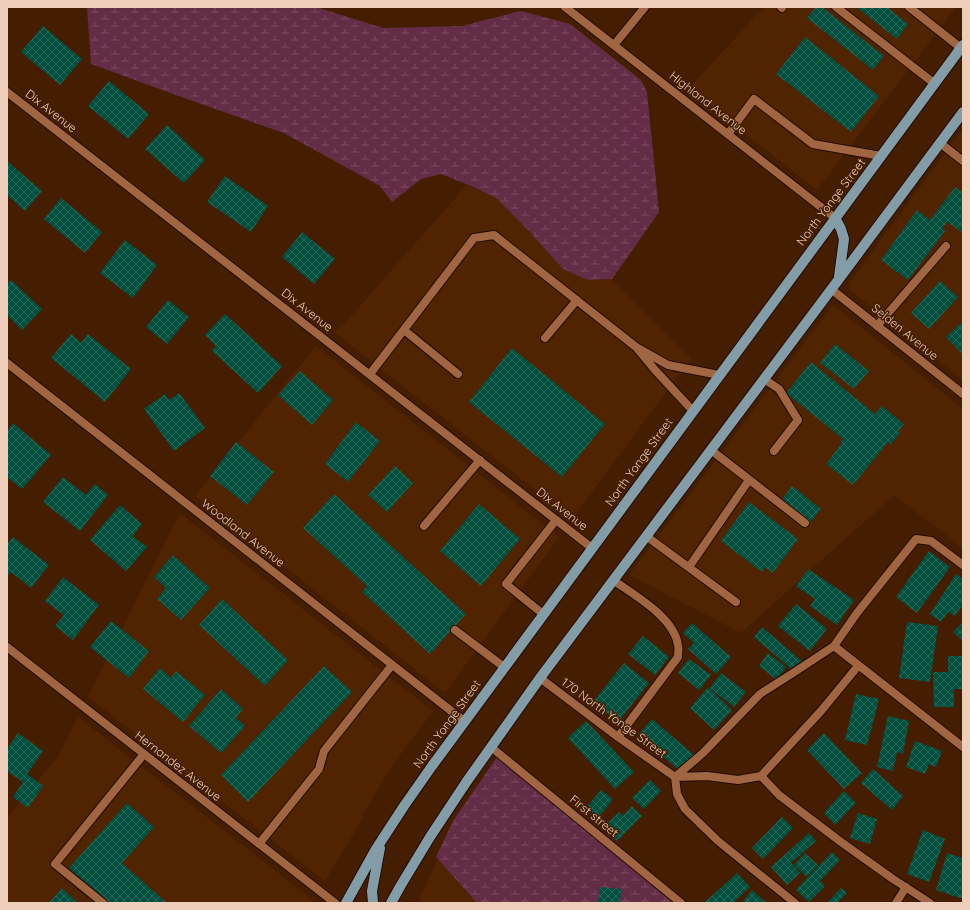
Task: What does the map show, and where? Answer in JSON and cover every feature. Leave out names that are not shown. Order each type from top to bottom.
[{"type":"main road","name":"North Yonge Street","points":[[346,903],[376,849],[404,806],[464,721],[962,46]]},
{"type":"main road","points":[[391,903],[430,837],[467,781],[540,678],[963,112]]},
{"type":"main road","points":[[835,218],[844,239],[839,279]]},
{"type":"main road","points":[[373,903],[372,891],[382,840]]},
{"type":"street","name":"Highland Avenue","points":[[565,7],[835,218]]},
{"type":"street","points":[[614,45],[645,7]]},
{"type":"street","points":[[836,7],[934,84]]},
{"type":"street","points":[[909,7],[962,46]]},
{"type":"street","name":"Dix Avenue","points":[[7,92],[592,548]]},
{"type":"street","points":[[728,134],[754,99],[813,144],[881,156]]},
{"type":"street","points":[[940,143],[963,161]]},
{"type":"street","points":[[370,374],[474,238],[494,235],[636,347],[668,365],[719,375]]},
{"type":"street","points":[[878,326],[946,246]]},
{"type":"street","name":"Selden Avenue","points":[[831,289],[963,394]]},
{"type":"street","points":[[545,338],[577,300]]},
{"type":"street","points":[[404,330],[458,374]]},
{"type":"street","points":[[636,347],[693,411]]},
{"type":"street","name":"Woodland Avenue","points":[[7,363],[464,721]]},
{"type":"street","points":[[764,379],[779,389],[798,420],[774,451]]},
{"type":"street","points":[[711,450],[805,523]]},
{"type":"street","points":[[424,526],[480,460]]},
{"type":"street","points":[[688,566],[750,480]]},
{"type":"street","points":[[543,614],[506,584],[556,520]]},
{"type":"street","points":[[646,536],[736,602]]},
{"type":"street","points":[[675,777],[703,753],[760,694],[834,646],[857,612],[916,539],[931,540],[963,565]]},
{"type":"street","points":[[613,580],[659,612],[673,630],[678,644],[678,657],[618,737]]},
{"type":"street","points":[[456,630],[504,667]]},
{"type":"street","points":[[834,646],[963,747]]},
{"type":"street","name":"Hernandez Avenue","points":[[7,647],[335,903]]},
{"type":"street","points":[[259,844],[319,769],[324,751],[392,665]]},
{"type":"street","points":[[675,777],[707,776],[738,780],[761,776],[821,711],[858,666]]},
{"type":"street","name":"170 North Yonge Street","points":[[540,678],[618,737],[675,777]]},
{"type":"street","name":"First street","points":[[491,747],[681,903]]},
{"type":"street","points":[[103,903],[55,864],[144,754]]},
{"type":"street","points":[[761,776],[779,795],[841,842],[930,903]]},
{"type":"street","points":[[675,777],[677,794],[685,809],[718,841],[795,903]]},
{"type":"street","points":[[896,903],[906,888]]},
{"type":"shaded area","points":[[764,7],[956,7],[817,190],[688,89]]},
{"type":"shaded area","points":[[963,129],[963,380],[849,289],[850,282]]},
{"type":"shaded area","points":[[467,185],[496,198],[529,231],[588,280],[612,279],[691,358],[572,519],[334,332],[344,324]]},
{"type":"shaded area","points":[[833,305],[963,409],[963,548],[894,495],[741,633],[629,575]]},
{"type":"shaded area","points":[[316,346],[559,537],[445,693],[195,496]]},
{"type":"shaded area","points":[[181,514],[433,711],[392,766],[325,881],[88,697],[178,517]]},
{"type":"shaded area","points":[[78,717],[313,900],[311,903],[7,903],[7,818],[59,755]]},
{"type":"shaded area","points":[[438,859],[477,903],[418,903]]},
{"type":"green space","points":[[87,7],[316,7],[383,28],[462,26],[521,11],[570,24],[641,80],[647,92],[659,212],[612,279],[588,280],[563,269],[529,231],[496,198],[469,185],[441,174],[421,179],[392,202],[380,186],[284,133],[91,64]]},
{"type":"green space","points":[[499,754],[681,903],[477,903],[436,857],[453,821]]},
{"type":"building","points":[[816,7],[822,7],[884,56],[873,70],[807,18]]},
{"type":"building","points":[[856,7],[887,7],[908,24],[897,39]]},
{"type":"building","points":[[43,26],[82,59],[60,85],[21,52]]},
{"type":"building","points":[[805,37],[879,96],[851,132],[776,74]]},
{"type":"building","points":[[109,81],[149,114],[128,139],[88,106]]},
{"type":"building","points":[[167,125],[205,160],[184,183],[145,149]]},
{"type":"building","points":[[7,161],[42,191],[25,211],[7,195]]},
{"type":"building","points":[[225,176],[268,206],[251,232],[207,202]]},
{"type":"building","points":[[955,187],[963,193],[963,233],[947,222],[942,229],[945,231],[908,280],[881,260],[917,210],[930,220]]},
{"type":"building","points":[[61,198],[102,232],[85,253],[44,219]]},
{"type":"building","points":[[302,232],[335,259],[314,284],[282,257]]},
{"type":"building","points":[[125,240],[157,265],[133,298],[100,273]]},
{"type":"building","points":[[11,280],[42,309],[22,330],[7,315],[7,284]]},
{"type":"building","points":[[940,281],[958,297],[929,329],[911,313]]},
{"type":"building","points":[[168,300],[189,317],[167,344],[146,327]]},
{"type":"building","points":[[225,314],[282,366],[258,393],[212,351],[216,346],[205,335]]},
{"type":"building","points":[[963,321],[963,351],[961,353],[946,337]]},
{"type":"building","points":[[71,334],[81,343],[88,334],[131,369],[105,402],[51,358]]},
{"type":"building","points":[[835,344],[869,371],[854,389],[820,363]]},
{"type":"building","points":[[512,348],[605,424],[562,477],[469,402]]},
{"type":"building","points":[[811,362],[875,414],[882,406],[904,424],[898,432],[900,433],[890,445],[888,442],[853,485],[826,464],[842,443],[840,442],[843,439],[786,393]]},
{"type":"building","points":[[300,371],[333,400],[312,425],[278,395]]},
{"type":"building","points":[[179,393],[205,428],[174,451],[144,409],[165,394],[169,400]]},
{"type":"building","points":[[356,422],[380,441],[348,482],[325,464]]},
{"type":"building","points":[[13,423],[51,455],[22,489],[7,477],[7,431]]},
{"type":"building","points":[[236,442],[274,472],[247,505],[210,476]]},
{"type":"building","points":[[395,466],[413,483],[387,512],[368,495]]},
{"type":"building","points":[[63,477],[86,495],[95,484],[108,495],[80,531],[43,502]]},
{"type":"building","points":[[792,486],[821,509],[809,524],[781,501]]},
{"type":"building","points":[[334,494],[466,614],[430,654],[362,592],[367,586],[303,528]]},
{"type":"building","points":[[749,502],[798,539],[773,573],[765,567],[762,572],[721,541]]},
{"type":"building","points":[[479,504],[520,539],[481,586],[440,551]]},
{"type":"building","points":[[120,505],[142,524],[133,536],[147,547],[126,571],[90,540]]},
{"type":"building","points":[[13,537],[49,565],[31,588],[11,572],[7,577],[7,545]]},
{"type":"building","points":[[929,551],[950,567],[917,613],[896,597]]},
{"type":"building","points":[[173,555],[210,588],[181,620],[157,599],[166,588],[154,577]]},
{"type":"building","points":[[808,569],[854,600],[837,625],[810,606],[815,599],[796,586]]},
{"type":"building","points":[[956,574],[963,579],[963,604],[955,616],[948,612],[941,622],[930,614]]},
{"type":"building","points":[[63,577],[99,605],[73,640],[55,626],[64,615],[45,601]]},
{"type":"building","points":[[222,599],[288,660],[265,686],[199,625]]},
{"type":"building","points":[[796,604],[827,629],[810,651],[778,626]]},
{"type":"building","points":[[111,621],[149,651],[129,678],[90,647]]},
{"type":"building","points":[[907,622],[938,626],[930,682],[899,678]]},
{"type":"building","points":[[963,622],[963,640],[962,640],[953,632]]},
{"type":"building","points":[[692,623],[731,657],[716,674],[688,649],[694,643],[683,633]]},
{"type":"building","points":[[762,627],[804,663],[796,673],[754,637]]},
{"type":"building","points":[[643,636],[669,657],[655,675],[628,654]]},
{"type":"building","points":[[768,653],[786,667],[777,680],[759,666]]},
{"type":"building","points":[[948,656],[962,656],[962,689],[954,689],[954,707],[934,707],[933,672],[948,672]]},
{"type":"building","points":[[689,659],[711,675],[699,690],[678,673]]},
{"type":"building","points":[[624,663],[649,683],[618,722],[593,702]]},
{"type":"building","points":[[324,666],[352,692],[248,802],[221,775]]},
{"type":"building","points":[[160,668],[171,678],[176,671],[205,695],[183,722],[143,689]]},
{"type":"building","points":[[721,673],[746,692],[734,707],[710,688]]},
{"type":"building","points":[[708,687],[732,710],[714,730],[690,708]]},
{"type":"building","points":[[221,689],[243,709],[236,718],[245,726],[221,753],[189,726]]},
{"type":"building","points":[[856,694],[879,699],[867,745],[845,740]]},
{"type":"building","points":[[888,716],[909,721],[903,754],[897,752],[893,771],[877,767]]},
{"type":"building","points":[[652,719],[694,755],[680,771],[638,735]]},
{"type":"building","points":[[586,721],[634,772],[615,789],[568,738]]},
{"type":"building","points":[[18,733],[43,751],[27,774],[43,786],[28,808],[13,797],[23,782],[7,771],[7,749]]},
{"type":"building","points":[[824,733],[862,773],[844,789],[807,750]]},
{"type":"building","points":[[915,741],[942,751],[936,767],[929,764],[925,774],[906,767]]},
{"type":"building","points":[[873,769],[903,796],[892,810],[861,783]]},
{"type":"building","points":[[650,780],[661,791],[644,809],[632,798]]},
{"type":"building","points":[[601,790],[613,799],[598,818],[586,808]]},
{"type":"building","points":[[844,791],[856,803],[835,825],[824,813]]},
{"type":"building","points":[[127,803],[154,827],[122,863],[166,902],[165,903],[108,903],[69,868]]},
{"type":"building","points":[[632,806],[642,816],[617,841],[603,828],[619,812],[623,816]]},
{"type":"building","points":[[858,813],[877,819],[870,844],[850,838]]},
{"type":"building","points":[[782,817],[793,828],[763,859],[752,848]]},
{"type":"building","points":[[923,830],[945,839],[929,882],[907,874]]},
{"type":"building","points":[[809,833],[816,841],[791,863],[800,873],[787,885],[771,867]]},
{"type":"building","points":[[832,852],[840,860],[820,881],[825,886],[809,902],[796,890]]},
{"type":"building","points":[[805,853],[818,865],[807,877],[794,865]]},
{"type":"building","points":[[947,853],[963,858],[963,899],[936,890]]},
{"type":"building","points":[[737,873],[750,887],[733,903],[704,903]]},
{"type":"building","points":[[600,887],[621,889],[620,903],[598,903]]},
{"type":"building","points":[[62,888],[78,903],[49,903]]},
{"type":"building","points":[[841,888],[847,893],[837,903],[827,903]]},
{"type":"building","points":[[752,890],[767,903],[742,903]]}]
